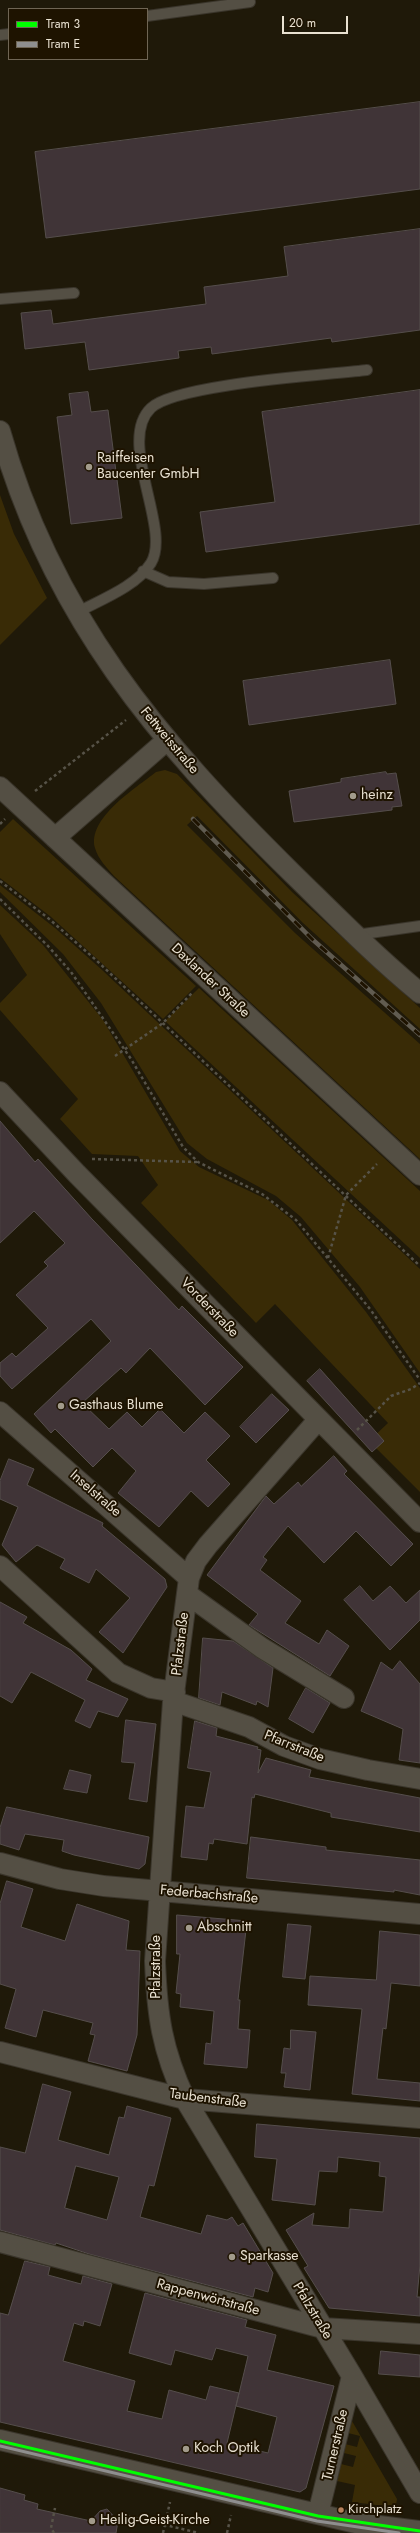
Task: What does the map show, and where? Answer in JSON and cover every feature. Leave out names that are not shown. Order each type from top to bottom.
[{"type":"street","name":"Fettweisstraße","points":[[0,431],[31,522],[76,613],[118,678],[166,740],[221,802],[356,935],[420,993]]},
{"type":"street","points":[[55,838],[166,740]]},
{"type":"street","name":"Daxlander Straße","points":[[0,787],[420,1175]]},
{"type":"street","name":"Vorderstraße","points":[[0,1092],[318,1420],[420,1522]]},
{"type":"street","name":"Inselstraße","points":[[0,1412],[188,1586],[262,1648],[344,1698]]},
{"type":"street","name":"Pfalzstraße","points":[[318,1420],[208,1545],[196,1561],[188,1586],[174,1696],[155,1961],[160,2026],[170,2069],[185,2100],[352,2376],[420,2493]]},
{"type":"street","name":"Pfarrstraße","points":[[0,1566],[118,1673],[249,1728],[284,1746],[320,1759],[368,1770],[420,1779]]},
{"type":"street","name":"Federbachstraße","points":[[0,1863],[60,1879],[104,1886],[420,1914]]},
{"type":"street","name":"Taubenstraße","points":[[0,2052],[185,2100],[420,2118]]},
{"type":"street","name":"Rappenwörtstraße","points":[[0,2242],[323,2328],[420,2334]]},
{"type":"street","name":"Turnerstraße","points":[[318,2514],[352,2376]]},
{"type":"street","points":[[0,2440],[356,2523],[420,2531]]},
{"type":"lane","points":[[148,16],[250,2]]},
{"type":"lane","points":[[0,300],[74,293]]},
{"type":"lane","points":[[76,613],[137,578],[152,562],[155,539],[139,440],[140,423],[151,408],[170,398],[217,387],[367,370]]},
{"type":"lane","points":[[144,571],[168,582],[204,584],[273,578]]},
{"type":"lane","points":[[356,935],[420,926]]},
{"type":"path","points":[[19,805],[141,708]]},
{"type":"path","points":[[0,881],[48,918],[346,1195],[420,1266]]},
{"type":"path","points":[[0,899],[48,946],[71,972],[125,1050],[183,1147],[198,1162],[250,1187],[282,1207],[328,1258],[370,1309],[420,1381],[411,1390],[391,1396],[354,1433]]},
{"type":"path","points":[[115,1056],[162,1023],[207,978]]},
{"type":"path","points":[[328,1258],[346,1195],[392,1149]]},
{"type":"path","points":[[76,1172],[91,1159],[198,1162]]},
{"type":"path","points":[[163,2533],[164,2524],[172,2498]]},
{"type":"path","points":[[54,2533],[51,2528],[55,2508]]},
{"type":"path","points":[[123,2515],[199,2533]]},
{"type":"path","points":[[227,2533],[230,2520]]},
{"type":"shaded area","points":[[0,495],[14,534],[47,598],[0,645]]},
{"type":"shaded area","points":[[165,770],[177,774],[292,892],[420,1008],[420,1029],[303,923],[197,816],[187,825],[295,933],[420,1044],[420,1159],[114,876],[100,860],[95,848],[95,837],[98,826],[115,805],[126,795],[156,772]]},
{"type":"shaded area","points":[[13,819],[196,986],[163,1019],[50,916],[0,878],[0,832]]},
{"type":"shaded area","points":[[0,885],[55,928],[101,969],[420,1269],[420,1373],[360,1287],[301,1217],[276,1196],[207,1159],[187,1143],[101,1003],[63,954],[0,892]]},
{"type":"shaded area","points":[[0,905],[43,945],[103,1020],[180,1151],[199,1167],[268,1200],[292,1220],[366,1312],[420,1388],[420,1492],[369,1441],[388,1423],[275,1304],[256,1323],[141,1203],[158,1185],[138,1156],[92,1154],[60,1119],[78,1099],[0,1010],[0,1003],[27,975],[0,934]]},
{"type":"shaded area","points":[[199,988],[420,1191],[420,1258],[165,1021]]},
{"type":"shaded area","points":[[352,2421],[397,2499],[396,2505],[393,2507],[352,2502],[355,2485],[337,2481],[341,2464],[353,2467],[356,2456],[344,2453],[345,2444],[357,2447],[360,2436],[348,2433]]},
{"type":"building","points":[[420,102],[420,189],[46,238],[35,152]]},
{"type":"building","points":[[420,229],[420,330],[332,342],[331,338],[212,354],[211,347],[178,351],[179,358],[89,370],[85,342],[25,349],[21,313],[51,310],[53,324],[206,304],[204,287],[288,276],[284,247]]},
{"type":"building","points":[[420,390],[420,524],[206,552],[200,512],[275,502],[262,412]]},
{"type":"building","name":"Raiffeisen Baucenter GmbH","points":[[88,392],[91,412],[108,410],[122,518],[71,524],[57,417],[72,415],[69,394]]},
{"type":"building","points":[[390,660],[396,704],[249,725],[243,681]]},
{"type":"building","points":[[386,772],[387,774],[396,773],[402,806],[392,807],[392,810],[294,822],[289,791],[341,782],[341,779]]},
{"type":"building","points":[[0,1121],[35,1162],[38,1159],[92,1219],[179,1310],[182,1306],[243,1367],[205,1405],[150,1348],[126,1373],[121,1368],[82,1403],[109,1429],[127,1412],[142,1427],[160,1409],[184,1433],[205,1412],[230,1436],[206,1460],[230,1484],[208,1507],[191,1491],[159,1527],[118,1493],[136,1471],[112,1448],[93,1467],[55,1429],[51,1433],[34,1414],[111,1341],[91,1319],[12,1389],[0,1376],[0,1363],[12,1353],[16,1357],[48,1328],[16,1295],[48,1266],[44,1262],[65,1243],[34,1211],[0,1243]]},
{"type":"building","points":[[320,1369],[384,1441],[372,1452],[307,1381]]},
{"type":"building","points":[[272,1394],[289,1410],[256,1443],[240,1427]]},
{"type":"building","points":[[334,1456],[347,1471],[344,1474],[413,1544],[391,1566],[356,1531],[324,1563],[288,1526],[263,1557],[267,1560],[260,1570],[301,1601],[285,1623],[319,1644],[327,1630],[349,1646],[330,1676],[249,1625],[258,1614],[207,1575],[266,1496],[274,1504],[298,1482],[301,1486]]},
{"type":"building","points":[[9,1459],[34,1469],[27,1485],[103,1523],[102,1526],[165,1579],[167,1587],[123,1653],[99,1632],[130,1598],[96,1569],[89,1583],[60,1568],[65,1559],[37,1545],[16,1562],[2,1545],[18,1507],[0,1499],[0,1481]]},
{"type":"building","points":[[360,1586],[373,1601],[390,1586],[406,1603],[420,1590],[420,1620],[390,1650],[344,1600]]},
{"type":"building","points":[[0,1602],[27,1617],[23,1623],[71,1650],[92,1669],[86,1680],[128,1699],[118,1717],[98,1711],[90,1728],[75,1721],[85,1700],[31,1672],[12,1703],[0,1696]]},
{"type":"building","points":[[203,1638],[233,1641],[273,1668],[268,1707],[257,1701],[256,1705],[222,1692],[220,1705],[199,1698]]},
{"type":"building","points":[[400,1661],[420,1684],[420,1763],[399,1760],[403,1729],[361,1711],[381,1662],[392,1670]]},
{"type":"building","points":[[306,1688],[330,1703],[313,1733],[289,1719]]},
{"type":"building","points":[[126,1720],[156,1724],[147,1802],[129,1799],[135,1763],[122,1762]]},
{"type":"building","points":[[195,1721],[217,1728],[216,1736],[258,1747],[257,1749],[261,1750],[258,1773],[266,1758],[311,1770],[309,1777],[420,1798],[420,1832],[331,1817],[331,1813],[255,1794],[254,1798],[252,1797],[247,1844],[214,1839],[213,1844],[209,1843],[207,1860],[181,1857],[186,1806],[204,1808],[211,1772],[188,1768]]},
{"type":"building","points":[[70,1770],[91,1775],[87,1793],[64,1789]]},
{"type":"building","points":[[7,1807],[149,1837],[145,1864],[139,1869],[74,1855],[62,1851],[64,1840],[25,1834],[19,1850],[0,1844],[0,1828]]},
{"type":"building","points":[[251,1837],[326,1847],[326,1850],[420,1860],[420,1895],[394,1890],[394,1892],[247,1878]]},
{"type":"building","points":[[7,1881],[33,1889],[21,1927],[65,1941],[77,1904],[129,1921],[126,1950],[140,1951],[137,2035],[127,2071],[88,2061],[95,2035],[90,2034],[93,2023],[43,2010],[36,2037],[5,2028],[16,1989],[0,1984],[0,1904]]},
{"type":"building","points":[[177,1915],[247,1921],[238,2000],[240,2000],[238,2029],[250,2030],[247,2068],[204,2064],[206,2043],[211,2044],[214,2011],[180,2007],[181,1994],[176,1993],[180,1954],[177,1954]]},
{"type":"building","points":[[288,1924],[311,1926],[305,1979],[283,1977]]},
{"type":"building","points":[[380,1931],[420,1935],[420,1986],[391,1983],[386,2029],[383,2028],[377,2079],[420,2083],[420,2101],[352,2094],[362,2009],[308,2005],[310,1976],[376,1980]]},
{"type":"building","points":[[291,2030],[316,2032],[310,2090],[284,2087],[286,2073],[281,2073],[284,2048],[290,2049]]},
{"type":"building","points":[[43,2084],[71,2092],[58,2140],[109,2155],[119,2117],[124,2118],[127,2106],[171,2118],[154,2186],[149,2185],[140,2217],[201,2234],[207,2215],[227,2220],[232,2217],[238,2226],[243,2223],[273,2273],[268,2292],[255,2288],[253,2297],[89,2254],[56,2243],[55,2245],[0,2230],[0,2147],[25,2153]],"holes":[[[76,2166],[119,2177],[107,2220],[65,2208]]]},
{"type":"building","points":[[257,2124],[420,2138],[420,2265],[417,2297],[420,2297],[420,2316],[329,2308],[304,2268],[308,2266],[286,2230],[314,2213],[312,2225],[349,2228],[350,2209],[383,2212],[386,2177],[379,2176],[380,2162],[338,2157],[337,2172],[319,2171],[315,2205],[272,2200],[277,2159],[255,2157]]},
{"type":"building","points":[[25,2261],[50,2267],[48,2275],[81,2284],[83,2276],[112,2284],[100,2326],[84,2321],[83,2326],[74,2323],[63,2361],[135,2381],[127,2411],[162,2419],[169,2390],[206,2400],[210,2386],[239,2393],[227,2443],[268,2453],[277,2417],[236,2406],[248,2356],[216,2348],[212,2360],[175,2350],[171,2365],[129,2353],[145,2293],[247,2320],[245,2327],[276,2335],[267,2370],[334,2386],[306,2488],[300,2492],[0,2422],[0,2313],[8,2315]]},
{"type":"building","points":[[381,2351],[420,2355],[420,2377],[379,2374]]},
{"type":"building","points":[[0,2488],[25,2495],[24,2500],[38,2504],[37,2509],[91,2521],[100,2511],[107,2509],[118,2521],[116,2533],[0,2533]]},
{"type":"railway","points":[[193,819],[312,939],[420,1035]]},
{"type":"tram line","name":"3","points":[[0,2441],[318,2516],[420,2531]]},
{"type":"tram line","name":"E","points":[[0,2446],[317,2521],[399,2533]]},
{"type":"place","name":"Raiffeisen Baucenter GmbH","points":[[89,467]]},
{"type":"place","name":"heinz","points":[[353,796]]},
{"type":"place","name":"Gasthaus Blume","points":[[61,1406]]},
{"type":"place","name":"Abschnitt","points":[[189,1928]]},
{"type":"place","name":"Sparkasse","points":[[232,2257]]},
{"type":"place","name":"Koch Optik","points":[[186,2449]]},
{"type":"place","name":"Kirchplatz","points":[[341,2510]]},
{"type":"place","name":"Heilig-Geist-Kirche","points":[[92,2521]]}]
